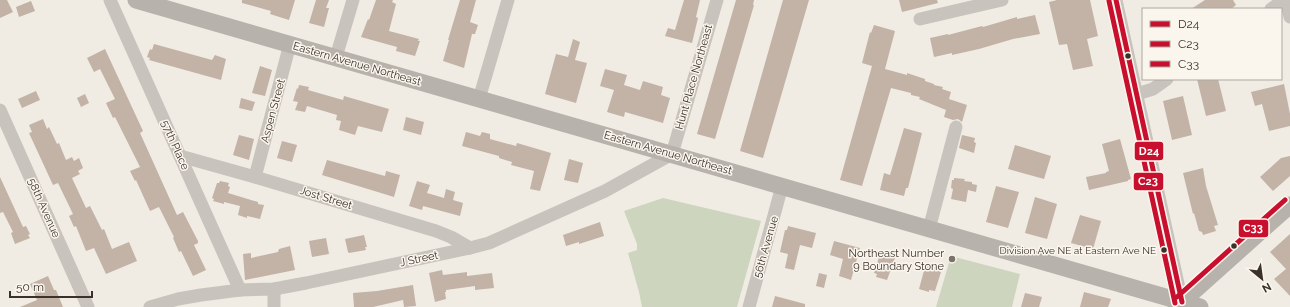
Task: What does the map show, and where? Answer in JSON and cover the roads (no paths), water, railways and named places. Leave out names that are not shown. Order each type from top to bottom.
[{"type":"main road","name":"Eastern Avenue Northeast","points":[[141,1],[782,186],[1179,304],[1200,307]]},
{"type":"main road","points":[[1179,304],[1290,205]]},
{"type":"street","name":"57th Place","points":[[110,0],[240,290]]},
{"type":"street","points":[[336,58],[352,0]]},
{"type":"street","points":[[480,99],[508,0]]},
{"type":"street","name":"Hunt Place Northeast","points":[[672,154],[717,0]]},
{"type":"street","points":[[920,19],[1002,0]]},
{"type":"street","points":[[1116,0],[1137,94],[1179,304]]},
{"type":"street","points":[[1273,8],[1285,0],[1290,17]]},
{"type":"street","name":"Aspen Street","points":[[256,177],[290,44]]},
{"type":"street","points":[[1137,94],[1153,89],[1166,80]]},
{"type":"street","name":"58th Avenue","points":[[0,110],[88,307]]},
{"type":"street","points":[[929,229],[956,127]]},
{"type":"street","name":"J Street","points":[[150,307],[178,299],[240,290],[274,289],[306,284],[470,248],[504,237],[605,191],[672,154]]},
{"type":"street","name":"Jost Street","points":[[180,156],[436,230],[470,248]]},
{"type":"street","name":"56th Avenue","points":[[749,307],[782,186]]},
{"type":"street","points":[[274,289],[274,307]]},
{"type":"place","name":"Division Ave NE at Eastern Ave NE","points":[[1164,250]]},
{"type":"place","name":"Northeast Number 9 Boundary Stone","points":[[952,259]]}]
